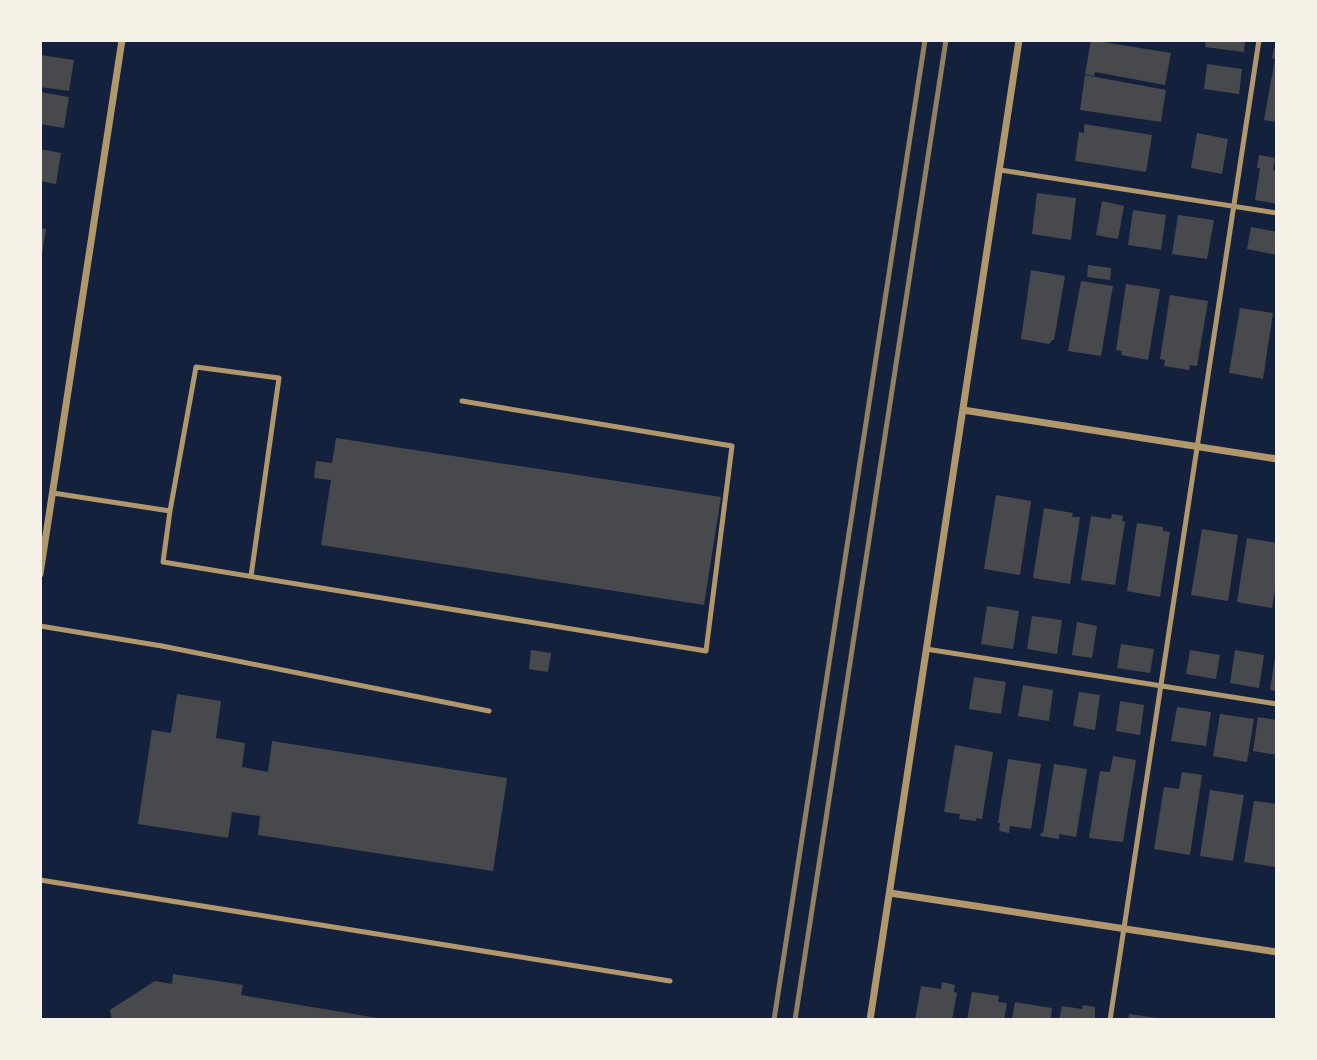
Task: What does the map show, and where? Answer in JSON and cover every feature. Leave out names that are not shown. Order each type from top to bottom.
[{"type":"street","points":[[40,574],[122,40]]},
{"type":"street","points":[[870,1020],[1019,40]]},
{"type":"street","points":[[963,410],[1277,459]]},
{"type":"street","points":[[890,893],[1277,952]]},
{"type":"lane","points":[[1110,1020],[1259,40]]},
{"type":"lane","points":[[999,170],[1277,213]]},
{"type":"lane","points":[[251,576],[279,378],[196,367],[163,562],[706,650],[732,446],[461,401]]},
{"type":"lane","points":[[52,493],[170,512]]},
{"type":"lane","points":[[40,626],[162,646],[489,711]]},
{"type":"lane","points":[[926,649],[1277,704]]},
{"type":"lane","points":[[40,880],[670,981]]},
{"type":"building","points":[[1091,40],[1171,53],[1165,85],[1095,72],[1094,76],[1085,74]]},
{"type":"building","points":[[1206,40],[1245,40],[1244,52],[1205,47]]},
{"type":"building","points":[[1274,48],[1277,48],[1277,122],[1264,120],[1275,59],[1272,58]]},
{"type":"building","points":[[40,55],[74,60],[69,91],[40,87]]},
{"type":"building","points":[[1207,64],[1242,69],[1239,94],[1204,89]]},
{"type":"building","points":[[1085,75],[1166,90],[1161,122],[1080,110]]},
{"type":"building","points":[[40,92],[69,97],[64,128],[40,124]]},
{"type":"building","points":[[1084,124],[1152,135],[1146,172],[1075,161],[1079,132],[1084,133]]},
{"type":"building","points":[[1197,133],[1228,139],[1222,174],[1191,168]]},
{"type":"building","points":[[40,149],[61,153],[56,184],[40,181]]},
{"type":"building","points":[[1259,155],[1275,158],[1273,170],[1277,171],[1277,204],[1255,200],[1260,168],[1257,168]]},
{"type":"building","points":[[1037,193],[1076,198],[1071,240],[1032,234]]},
{"type":"building","points":[[1102,201],[1124,206],[1118,239],[1096,235]]},
{"type":"building","points":[[1133,210],[1166,215],[1161,250],[1128,245]]},
{"type":"building","points":[[1178,215],[1214,220],[1207,259],[1172,254]]},
{"type":"building","points":[[1251,227],[1277,232],[1277,255],[1247,249]]},
{"type":"building","points":[[40,228],[46,229],[42,254],[40,254]]},
{"type":"building","points":[[1088,265],[1111,268],[1110,280],[1087,277]]},
{"type":"building","points":[[1031,270],[1065,276],[1054,340],[1049,344],[1021,339]]},
{"type":"building","points":[[1081,281],[1113,286],[1101,356],[1068,351]]},
{"type":"building","points":[[1126,284],[1160,289],[1148,360],[1121,355],[1122,351],[1116,350]]},
{"type":"building","points":[[1170,295],[1208,301],[1197,366],[1190,365],[1189,370],[1164,366],[1165,360],[1160,359]]},
{"type":"building","points":[[1240,308],[1273,313],[1263,379],[1229,373]]},
{"type":"building","points":[[336,438],[721,497],[704,605],[321,545],[331,480],[314,478],[316,461],[332,463]]},
{"type":"building","points":[[996,495],[1031,501],[1020,575],[984,569]]},
{"type":"building","points":[[1044,508],[1073,513],[1072,517],[1080,517],[1070,584],[1033,578]]},
{"type":"building","points":[[1112,514],[1123,516],[1122,521],[1125,522],[1115,585],[1081,580],[1091,516],[1111,519]]},
{"type":"building","points":[[1137,523],[1163,527],[1163,531],[1170,532],[1160,597],[1127,591]]},
{"type":"building","points":[[1202,529],[1238,535],[1228,601],[1191,595]]},
{"type":"building","points":[[1247,538],[1277,543],[1277,578],[1272,608],[1237,602]]},
{"type":"building","points":[[987,606],[1019,611],[1013,649],[981,644]]},
{"type":"building","points":[[1032,616],[1062,620],[1057,654],[1027,649]]},
{"type":"building","points":[[1077,622],[1097,626],[1092,658],[1072,655]]},
{"type":"building","points":[[1121,644],[1154,649],[1150,673],[1117,668]]},
{"type":"building","points":[[531,650],[551,653],[548,672],[529,669]]},
{"type":"building","points":[[1190,650],[1220,655],[1216,679],[1186,674]]},
{"type":"building","points":[[1235,650],[1264,655],[1259,688],[1230,683]]},
{"type":"building","points":[[1277,658],[1277,691],[1270,690]]},
{"type":"building","points":[[974,677],[1006,682],[1001,714],[969,709]]},
{"type":"building","points":[[1023,685],[1053,690],[1049,721],[1018,716]]},
{"type":"building","points":[[1079,692],[1100,695],[1095,730],[1073,726]]},
{"type":"building","points":[[177,694],[221,701],[216,738],[245,743],[242,767],[268,772],[272,741],[507,778],[493,871],[258,835],[260,816],[232,812],[228,838],[138,824],[152,730],[171,733]]},
{"type":"building","points":[[1120,701],[1144,705],[1140,735],[1116,731]]},
{"type":"building","points":[[1177,707],[1211,712],[1206,746],[1171,741]]},
{"type":"building","points":[[1220,714],[1254,719],[1247,762],[1213,756]]},
{"type":"building","points":[[1258,717],[1277,720],[1277,755],[1253,751]]},
{"type":"building","points":[[955,745],[993,752],[982,819],[976,818],[976,821],[959,819],[960,814],[944,812]]},
{"type":"building","points":[[1113,756],[1136,760],[1123,842],[1089,838],[1100,771],[1110,772]]},
{"type":"building","points":[[1008,759],[1041,764],[1031,829],[1010,826],[1009,833],[999,831],[998,823]]},
{"type":"building","points":[[1054,764],[1087,769],[1076,837],[1059,834],[1059,839],[1040,836],[1043,833]]},
{"type":"building","points":[[1182,772],[1202,775],[1190,855],[1154,849],[1164,787],[1179,789]]},
{"type":"building","points":[[1210,790],[1244,795],[1233,861],[1200,856]]},
{"type":"building","points":[[1254,801],[1277,804],[1276,867],[1244,862]]},
{"type":"building","points":[[173,974],[243,985],[241,995],[389,1020],[112,1020],[110,1010],[155,981],[172,984]]},
{"type":"building","points":[[942,982],[955,985],[954,992],[957,993],[952,1020],[915,1020],[921,986],[941,989]]},
{"type":"building","points":[[972,992],[999,996],[998,1002],[1007,1003],[1004,1020],[967,1020]]},
{"type":"building","points":[[1015,1002],[1052,1008],[1051,1020],[1012,1020]]},
{"type":"building","points":[[1083,1005],[1095,1007],[1095,1020],[1059,1020],[1062,1006],[1082,1009]]},
{"type":"building","points":[[1129,1014],[1157,1018],[1157,1020],[1128,1020]]},
{"type":"railway","points":[[774,1020],[925,40]]},
{"type":"railway","points":[[795,1020],[946,40]]}]
